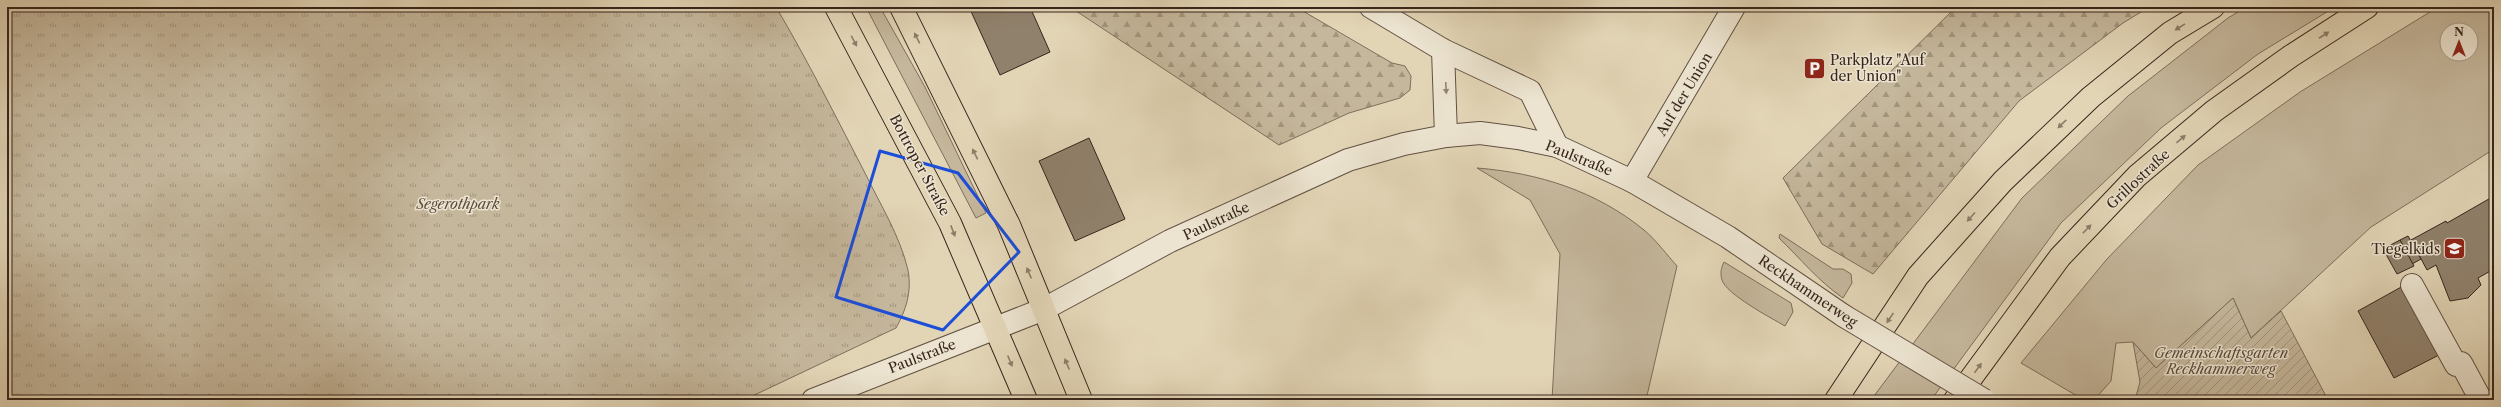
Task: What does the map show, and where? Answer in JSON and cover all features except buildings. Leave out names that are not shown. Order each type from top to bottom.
[{"type":"main road","name":"Bottroper Straße","points":[[836,7],[950,223],[997,327],[1026,400]]},
{"type":"main road","points":[[901,7],[1009,225],[1081,400]]},
{"type":"main road","points":[[1836,400],[1918,276],[2003,181],[2091,97],[2170,33],[2213,7]]},
{"type":"main road","name":"Grillostraße","points":[[1955,400],[2060,257],[2137,176],[2214,111],[2291,56],[2367,7]]},
{"type":"street","points":[[1370,7],[1443,50],[1530,91],[1557,146]]},
{"type":"street","name":"Auf der Union","points":[[1632,180],[1734,7]]},
{"type":"street","points":[[1443,50],[1446,136]]},
{"type":"street","name":"Paulstraße","points":[[813,400],[1044,309],[1170,241],[1348,160],[1404,144],[1446,136],[1480,133],[1518,138],[1557,146],[1632,180]]},
{"type":"street","name":"Reckhammerweg","points":[[1632,180],[1728,237],[1844,316],[1984,400]]},
{"type":"street","points":[[2412,285],[2456,365],[2461,362],[2481,400]]},
{"type":"highlighted area","points":[[880,151],[958,173],[1019,252],[943,330],[836,297]]},
{"type":"green space","name":"Segerothpark","points":[[7,7],[776,7],[822,89],[883,208],[900,245],[909,278],[909,293],[903,314],[896,328],[744,400],[7,400]]},
{"type":"green space","points":[[866,7],[880,7],[925,87],[986,213],[976,218]]},
{"type":"green space","points":[[1070,7],[1296,7],[1392,63],[1405,66],[1411,76],[1410,90],[1400,98],[1349,113],[1279,145]]},
{"type":"green space","points":[[1956,7],[2149,7],[2123,23],[2019,101],[1873,274],[1822,244],[1783,178]]},
{"type":"green space","points":[[2246,7],[2335,7],[2258,54],[2161,128],[2061,223],[1931,400],[1871,400],[2022,198],[2128,96],[2228,18]]},
{"type":"green space","points":[[2438,7],[2494,7],[2494,149],[2371,227],[2251,338],[2233,298],[2156,368],[2133,342],[2116,343],[2111,381],[2094,400],[2084,400],[2021,363],[2107,259],[2198,165],[2300,92]]},
{"type":"green space","points":[[1477,168],[1522,174],[1566,186],[1586,195],[1626,216],[1644,230],[1677,266],[1646,400],[1552,400],[1560,254],[1530,200]]},
{"type":"green space","points":[[1780,234],[1833,269],[1843,269],[1851,274],[1852,283],[1843,298],[1825,284],[1779,238]]},
{"type":"green space","points":[[1724,262],[1791,303],[1793,312],[1785,326],[1740,299],[1725,286],[1721,275]]},
{"type":"green space","name":"Gemeinschaftsgarten Reckhammerweg","points":[[2233,298],[2251,338],[2281,311],[2328,400],[2135,400],[2140,382],[2133,342],[2156,368]]},
{"type":"place","name":"Parkplatz \"Auf der Union\"","points":[[1814,68]]},
{"type":"place","name":"Tiegelkids","points":[[2455,249]]}]
